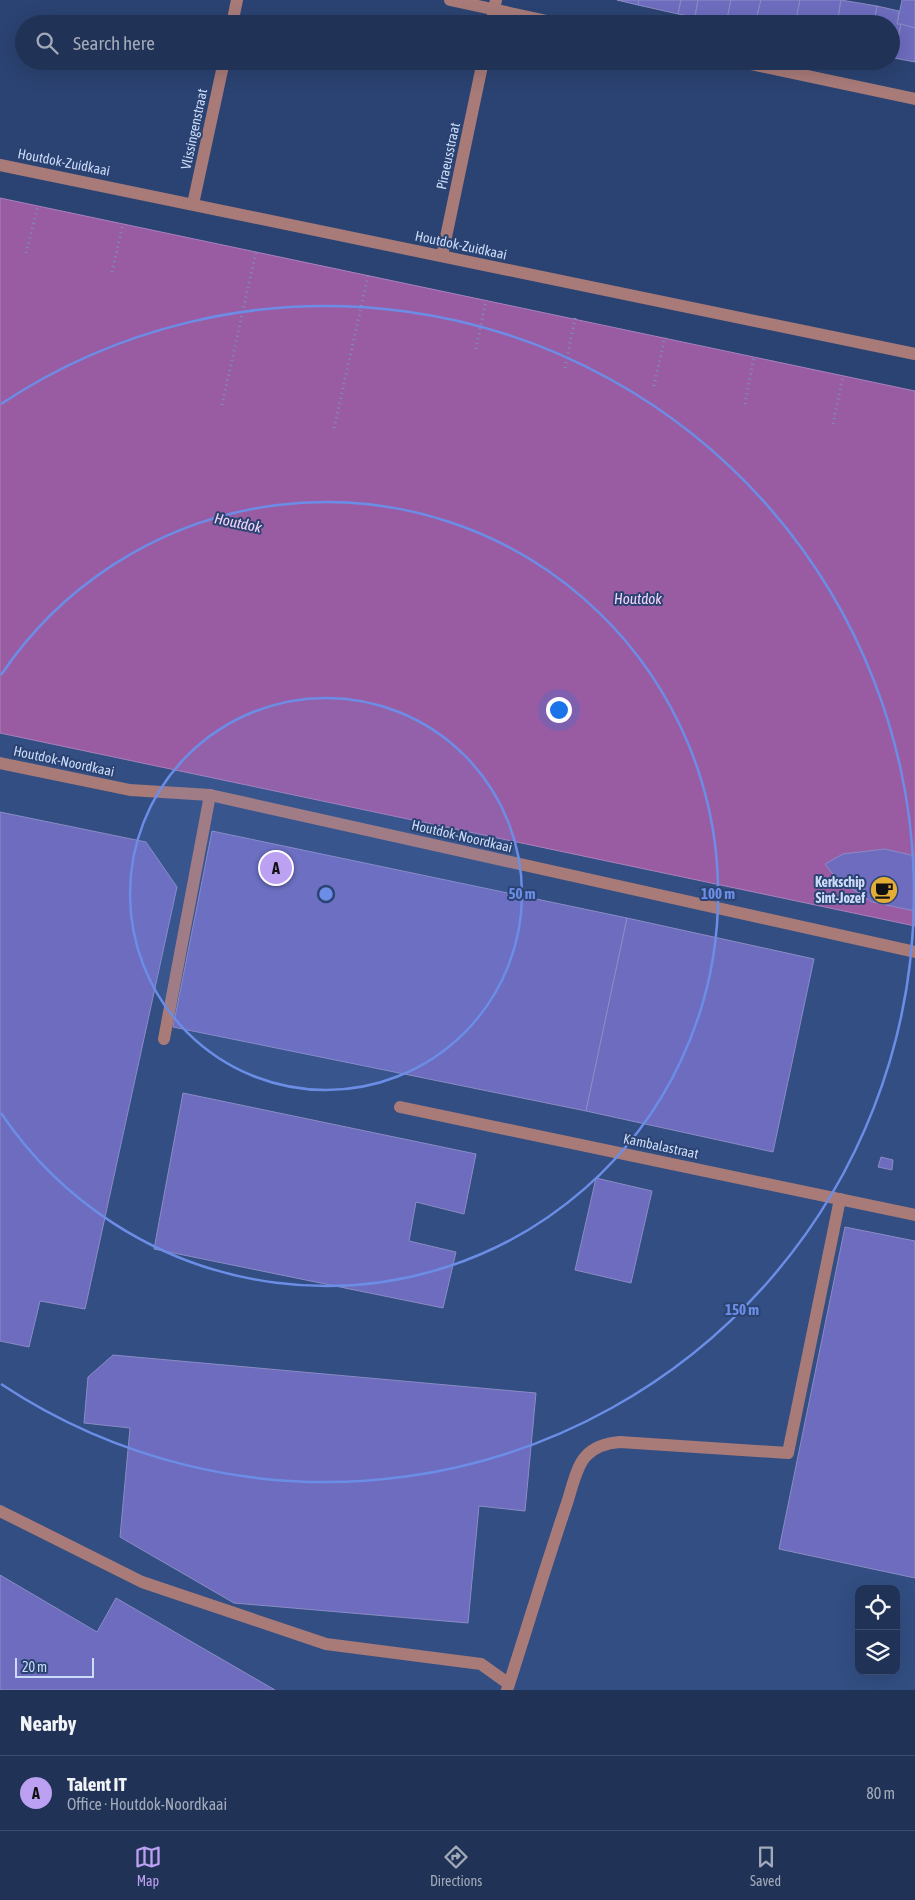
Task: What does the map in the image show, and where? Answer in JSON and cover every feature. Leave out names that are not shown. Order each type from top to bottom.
[{"type":"street","points":[[234,15],[237,0]]},
{"type":"street","points":[[450,0],[495,5],[530,15]]},
{"type":"street","name":"Vlissingenstraat","points":[[193,204],[222,70]]},
{"type":"street","name":"Piraeusstraat","points":[[442,256],[481,70]]},
{"type":"street","points":[[779,70],[915,99]]},
{"type":"street","name":"Houtdok-Zuidkaai","points":[[0,165],[915,354]]},
{"type":"street","name":"Houtdok-Noordkaai","points":[[0,763],[130,790],[210,795],[915,952]]},
{"type":"street","points":[[164,1039],[210,795]]},
{"type":"street","name":"Kambalastraat","points":[[400,1107],[915,1215]]},
{"type":"street","points":[[0,1511],[142,1582],[326,1644],[481,1664],[508,1687],[557,1533],[585,1457],[596,1448],[608,1443],[620,1442],[788,1453],[840,1199]]},
{"type":"path","points":[[26,253],[38,206]]},
{"type":"path","points":[[112,272],[123,224]]},
{"type":"path","points":[[222,405],[256,252]]},
{"type":"path","points":[[334,428],[368,276]]},
{"type":"path","points":[[476,349],[486,300]]},
{"type":"path","points":[[565,368],[575,318]]},
{"type":"path","points":[[654,386],[665,337]]},
{"type":"path","points":[[745,404],[754,356]]},
{"type":"path","points":[[833,424],[843,376]]},
{"type":"shaded area","points":[[0,733],[915,926],[915,1690],[0,1690]]},
{"type":"water","name":"Houtdok","points":[[0,198],[915,391],[915,926],[0,733]]},
{"type":"building","points":[[617,0],[639,0],[638,5]]},
{"type":"building","points":[[639,0],[681,0],[678,14],[638,5]]},
{"type":"building","points":[[681,0],[698,0],[695,15],[678,14]]},
{"type":"building","points":[[698,0],[731,0],[728,15],[695,15]]},
{"type":"building","points":[[731,0],[761,0],[757,15],[728,15]]},
{"type":"building","points":[[761,0],[800,0],[797,15],[757,15]]},
{"type":"building","points":[[800,0],[841,0],[838,15],[797,15]]},
{"type":"building","points":[[841,0],[877,6],[876,15],[838,15]]},
{"type":"building","points":[[902,0],[915,0],[915,28],[900,25],[899,15]]},
{"type":"building","points":[[877,6],[899,11],[898,15],[876,15]]},
{"type":"building","points":[[901,24],[915,28],[915,62],[900,59]]},
{"type":"building","points":[[0,812],[146,842],[177,887],[85,1309],[40,1301],[29,1347],[0,1341]]},
{"type":"building","points":[[212,831],[627,918],[586,1111],[173,1027]]},
{"type":"building","name":"Kerkschip Sint-Jozef","points":[[885,849],[915,856],[915,911],[872,902],[836,878],[825,864],[843,854]]},
{"type":"building","points":[[627,918],[814,959],[773,1152],[586,1111]]},
{"type":"building","points":[[183,1093],[476,1154],[464,1214],[416,1202],[409,1241],[456,1252],[443,1308],[154,1249]]},
{"type":"building","points":[[881,1157],[893,1160],[892,1170],[878,1167]]},
{"type":"building","points":[[596,1178],[652,1191],[631,1283],[575,1270]]},
{"type":"building","points":[[845,1227],[915,1241],[915,1578],[779,1549]]},
{"type":"building","points":[[113,1355],[536,1393],[525,1511],[479,1506],[468,1623],[234,1603],[120,1537],[130,1428],[84,1423],[88,1377]]},
{"type":"building","points":[[0,1575],[97,1632],[116,1598],[275,1690],[0,1690]]},
{"type":"place","name":"Talent IT","points":[[276,868]]},
{"type":"place","name":"Kerkschip Sint-Jozef","points":[[884,890]]}]
